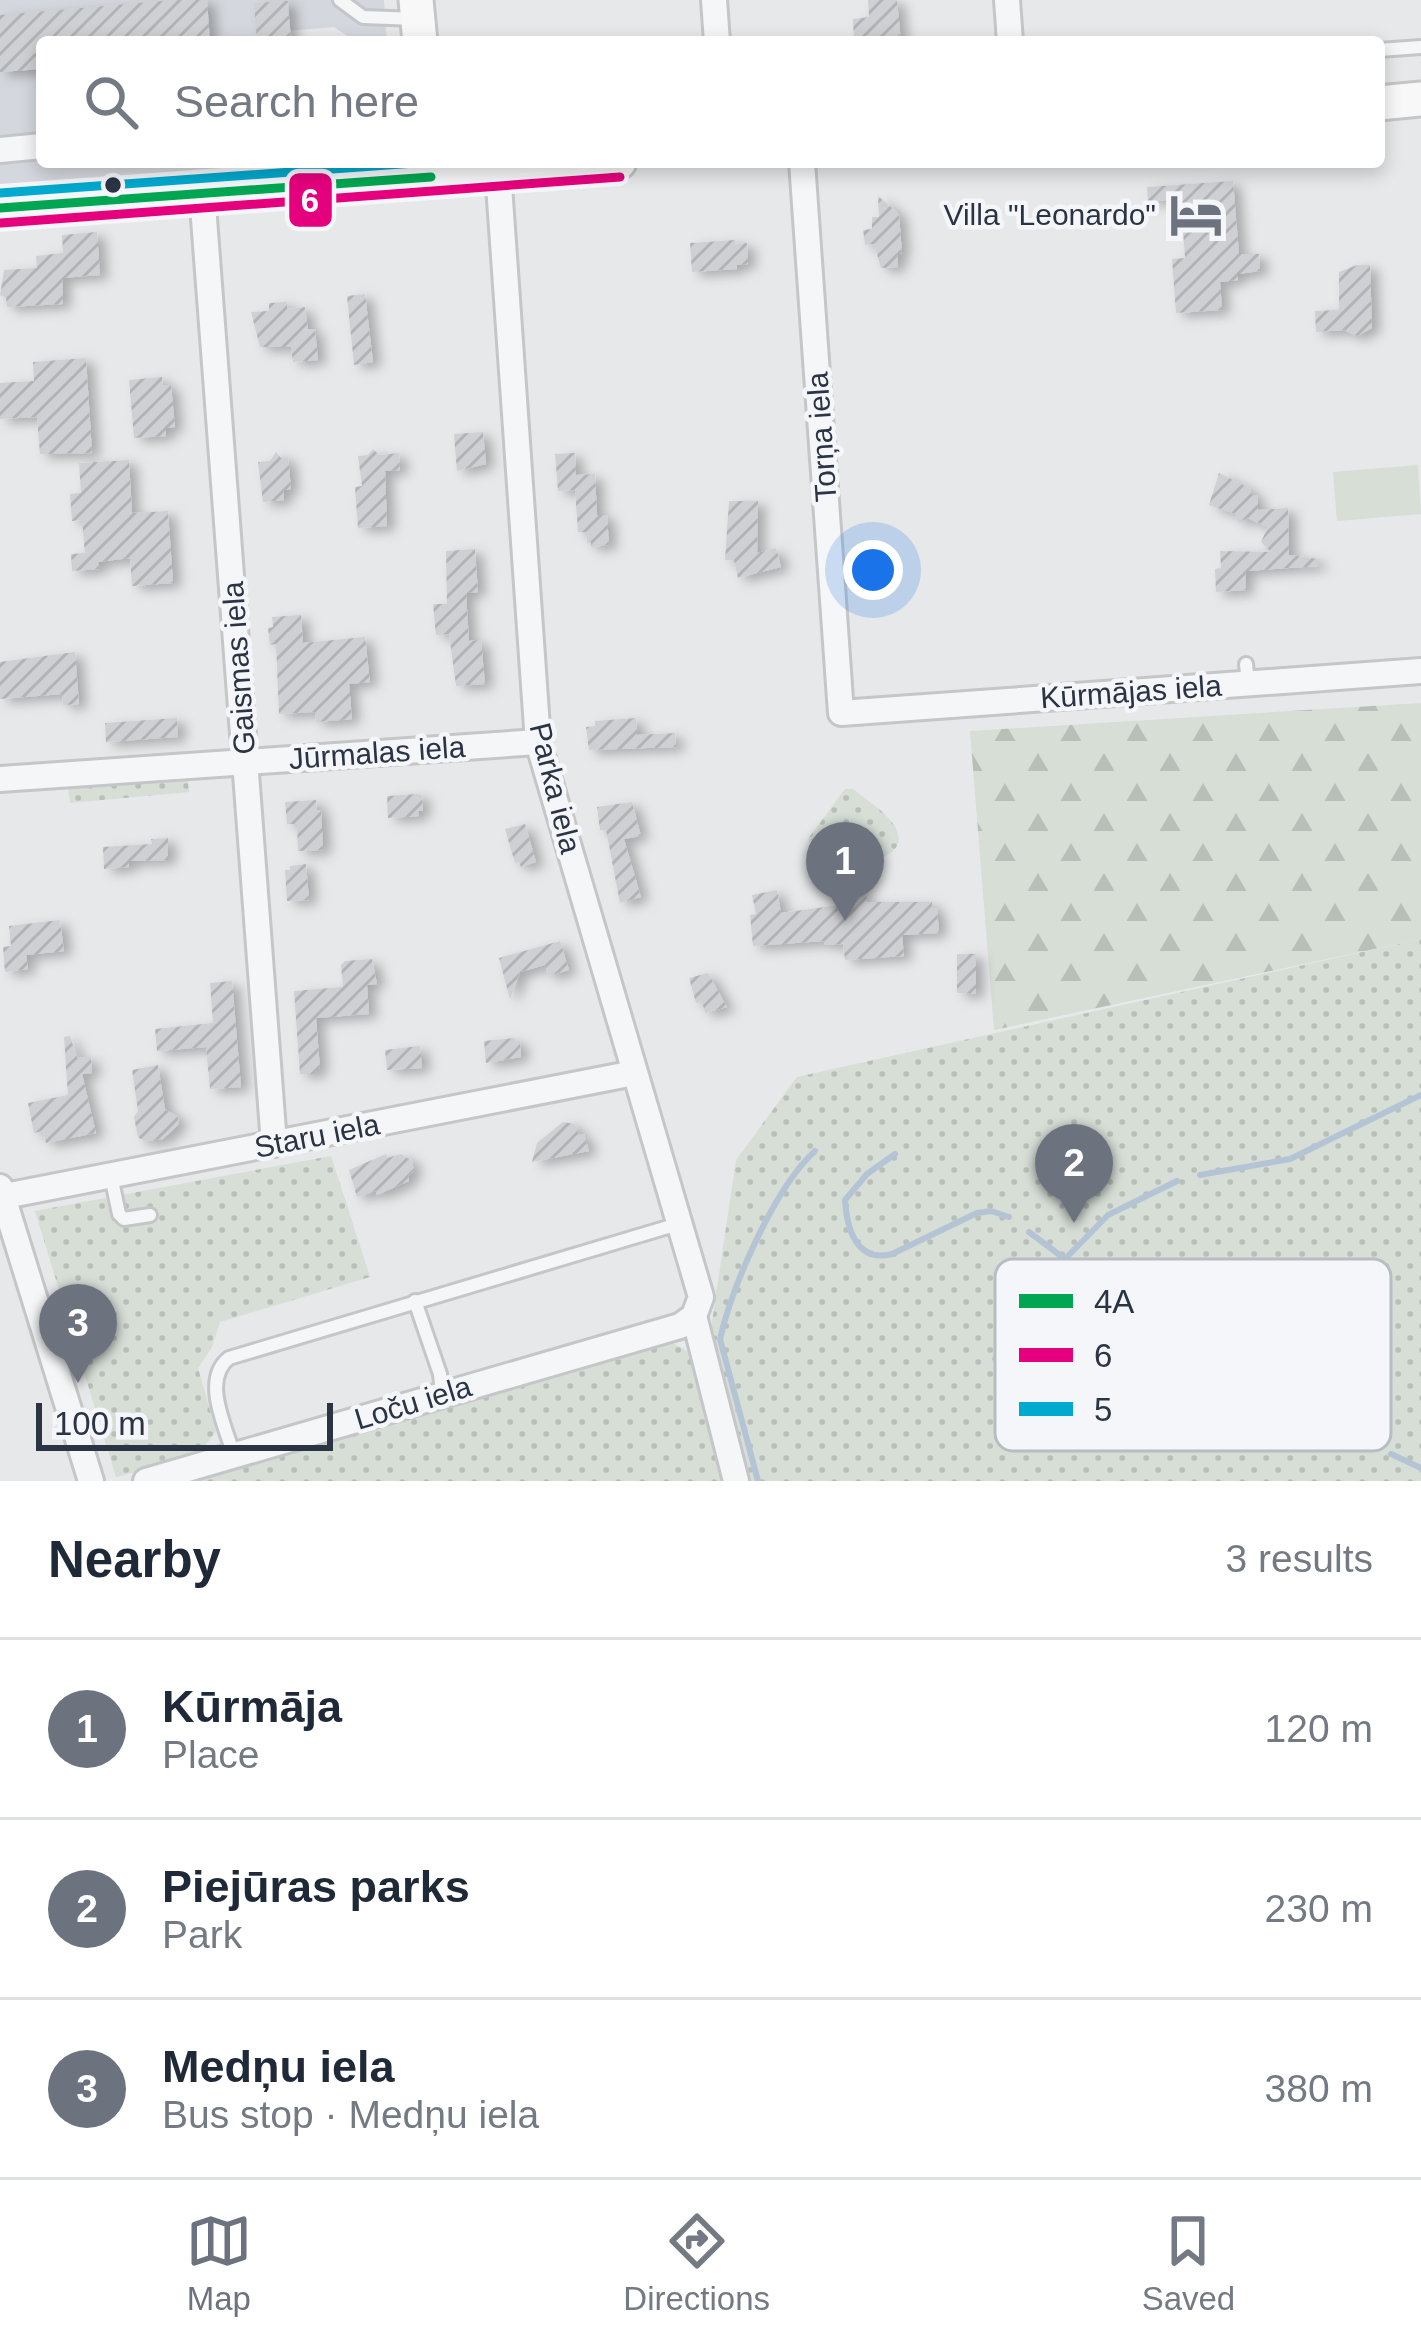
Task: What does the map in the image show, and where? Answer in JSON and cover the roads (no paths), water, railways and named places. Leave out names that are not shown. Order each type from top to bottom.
[{"type":"street","points":[[714,0],[717,36]]},
{"type":"street","points":[[1007,0],[1010,36]]},
{"type":"street","points":[[1385,102],[1421,99]]},
{"type":"street","points":[[0,150],[36,147]]},
{"type":"street","points":[[0,208],[202,192],[256,176],[528,168]]},
{"type":"street","name":"Torņa iela","points":[[802,168],[841,712]]},
{"type":"street","name":"Parka iela","points":[[498,170],[538,742],[700,1297],[687,1321],[736,1481]]},
{"type":"street","name":"Gaismas iela","points":[[202,192],[274,1144]]},
{"type":"street","name":"Kūrmājas iela","points":[[841,712],[1247,674],[1421,671]]},
{"type":"street","name":"Jūrmalas iela","points":[[0,778],[538,742]]},
{"type":"street","name":"Staru iela","points":[[1,1197],[634,1073]]},
{"type":"street","points":[[0,1187],[91,1481]]},
{"type":"street","name":"Loču iela","points":[[146,1481],[687,1321]]},
{"type":"lane","points":[[340,0],[363,16],[418,20]]},
{"type":"lane","points":[[1385,50],[1421,47]]},
{"type":"lane","points":[[111,1175],[119,1214],[124,1219],[149,1214]]},
{"type":"lane","points":[[235,1457],[215,1386],[221,1364],[229,1358],[678,1224]]},
{"type":"lane","points":[[415,1301],[442,1393]]},
{"type":"waterway","points":[[1200,1175],[1290,1159],[1421,1095]]},
{"type":"waterway","points":[[758,1481],[720,1339],[757,1239],[785,1188],[815,1151]]},
{"type":"waterway","points":[[895,1154],[867,1174],[845,1200],[856,1242],[870,1254],[892,1254],[977,1213],[991,1211],[1009,1217]]},
{"type":"waterway","points":[[1065,1259],[1108,1215],[1177,1181]]},
{"type":"waterway","points":[[1029,1232],[1065,1259]]},
{"type":"waterway","points":[[1391,1454],[1421,1468]]},
{"type":"place","name":"Villa \"Leonardo\"","points":[[1196,215]]},
{"type":"place","name":"Kūrmāja","points":[[845,921]]},
{"type":"place","name":"Piejūras parks","points":[[1074,1223]]},
{"type":"place","name":"Medņu iela","points":[[78,1383]]}]
